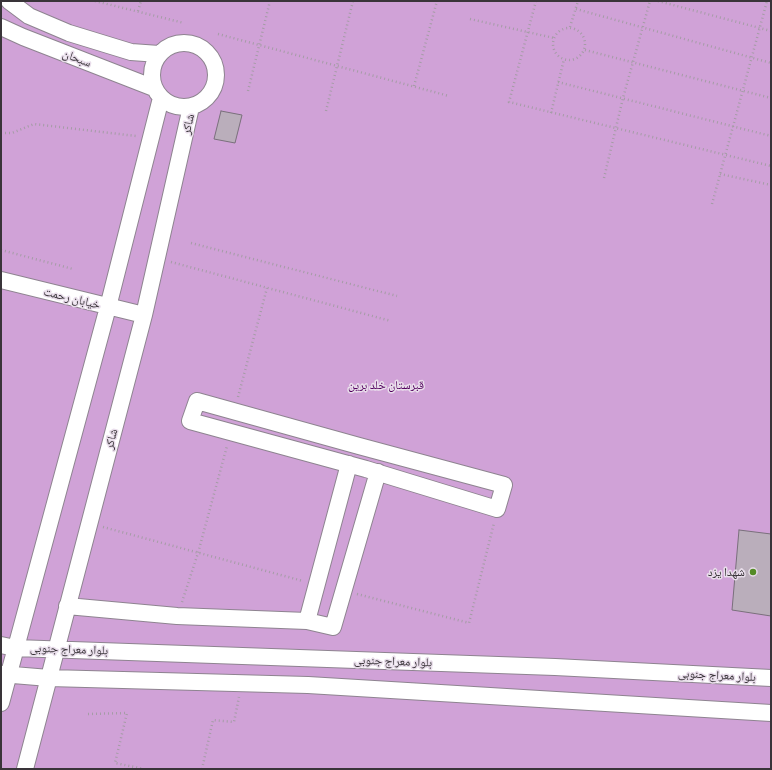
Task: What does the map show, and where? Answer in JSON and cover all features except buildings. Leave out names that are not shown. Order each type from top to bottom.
[{"type":"lane","name":"سبحان","points":[[9,1],[29,16],[68,33],[131,52],[159,54]]},
{"type":"lane","name":"سبحان","points":[[1,27],[157,93]]},
{"type":"lane","points":[[1,702],[8,646],[108,307],[150,138],[157,93],[151,76],[153,64],[159,54],[168,46],[179,43],[192,43],[203,49],[212,58],[216,70],[216,83],[211,94],[202,102],[192,107],[175,106],[157,93]]},
{"type":"lane","name":"شاکر","points":[[25,769],[144,315],[192,107]]},
{"type":"lane","name":"خیابان رحمت","points":[[1,280],[144,315]]},
{"type":"lane","points":[[197,401],[504,485],[497,509],[378,472],[231,432],[190,421],[197,401]]},
{"type":"lane","points":[[307,621],[349,464]]},
{"type":"lane","points":[[67,606],[177,616],[307,621],[333,627],[378,472]]},
{"type":"lane","name":"بلوار معراج جنوبی","points":[[8,646],[717,674],[771,678]]},
{"type":"lane","points":[[308,658],[308,684]]},
{"type":"lane","points":[[4,675],[48,678],[308,684],[771,713]]},
{"type":"path","points":[[95,1],[184,23]]},
{"type":"path","points":[[138,12],[140,1]]},
{"type":"path","points":[[248,91],[258,45],[270,1]]},
{"type":"path","points":[[326,111],[353,1]]},
{"type":"path","points":[[414,86],[437,1]]},
{"type":"path","points":[[536,1],[526,32],[509,102],[725,156],[771,166]]},
{"type":"path","points":[[570,27],[578,1]]},
{"type":"path","points":[[604,178],[623,98],[650,1]]},
{"type":"path","points":[[658,1],[771,31]]},
{"type":"path","points":[[712,204],[767,1]]},
{"type":"path","points":[[576,8],[771,63]]},
{"type":"path","points":[[470,19],[554,38]]},
{"type":"path","points":[[570,27],[580,31],[586,40],[585,50],[578,58],[568,61],[559,57],[553,48],[554,38],[560,30],[570,27]]},
{"type":"path","points":[[218,34],[449,96]]},
{"type":"path","points":[[585,50],[771,98]]},
{"type":"path","points":[[550,113],[564,59]]},
{"type":"path","points":[[558,82],[733,125],[771,136]]},
{"type":"path","points":[[1,133],[12,133],[34,124],[150,138]]},
{"type":"path","points":[[720,174],[771,185]]},
{"type":"path","points":[[191,243],[397,296]]},
{"type":"path","points":[[1,250],[73,269]]},
{"type":"path","points":[[157,258],[391,321]]},
{"type":"path","points":[[234,411],[267,288]]},
{"type":"path","points":[[177,616],[198,553],[231,432]]},
{"type":"path","points":[[202,769],[213,720],[234,722],[241,683]]},
{"type":"path","points":[[88,714],[127,713],[115,763],[144,769]]},
{"type":"green space","name":"قبرستان خلد برین","points":[[1,1],[771,1],[771,769],[1,769]]},
{"type":"place","name":"شهدا یزد","points":[[753,572]]}]
